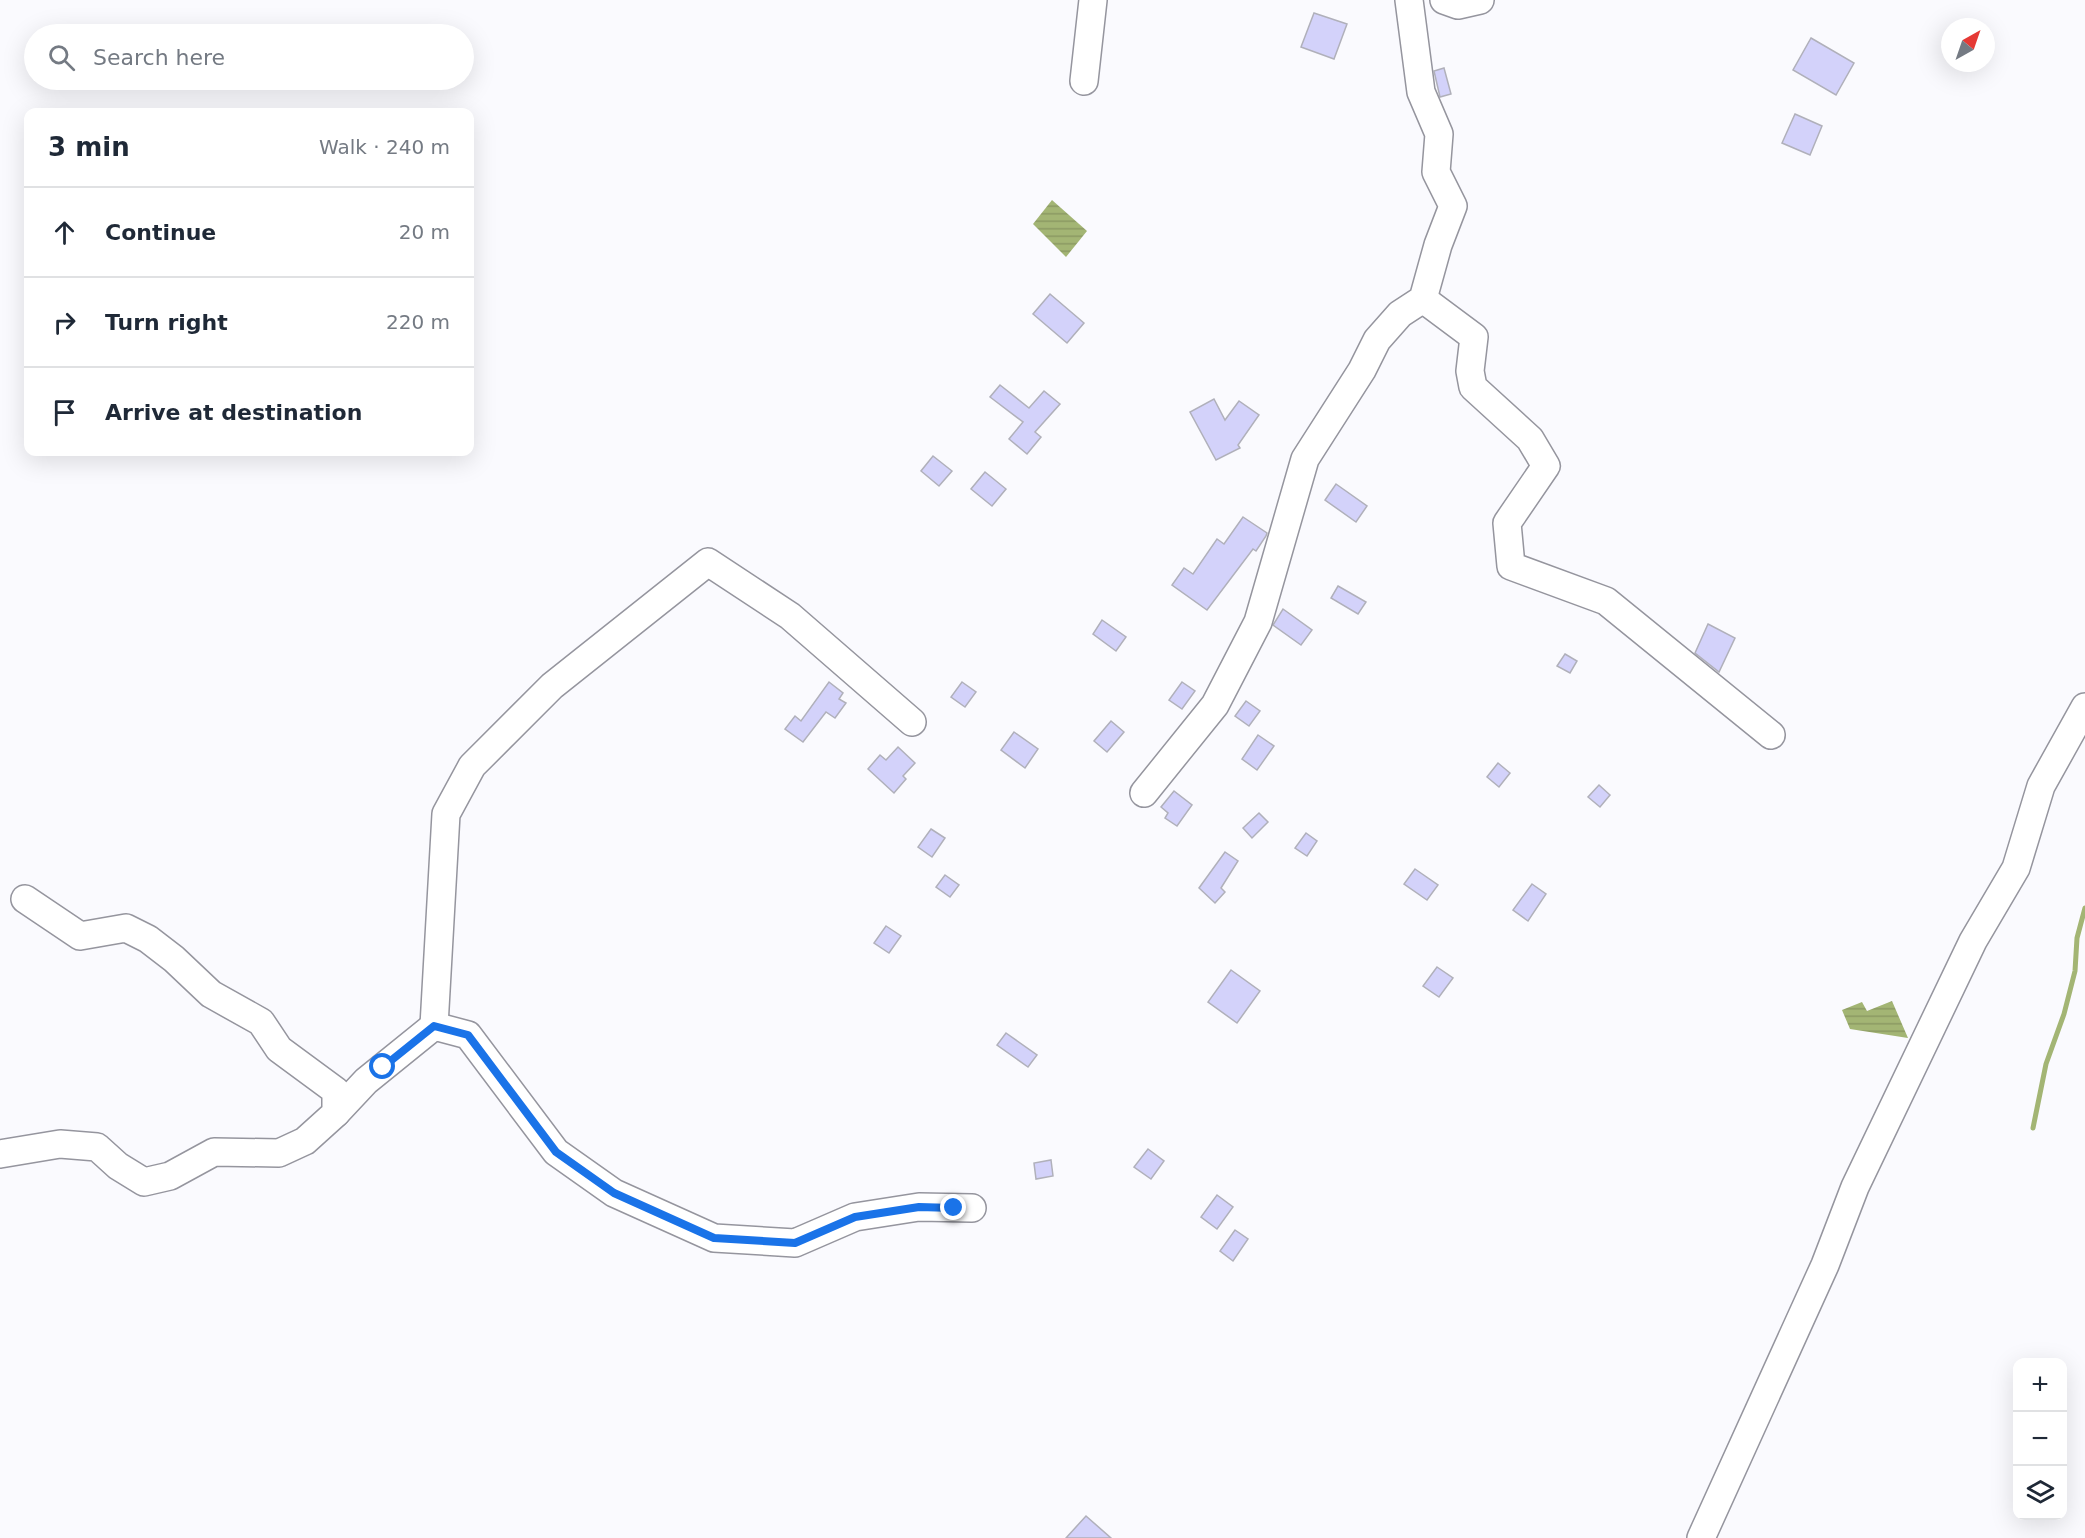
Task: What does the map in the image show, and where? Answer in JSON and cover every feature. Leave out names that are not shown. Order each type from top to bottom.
[{"type":"street","points":[[1084,81],[1093,0]]},
{"type":"street","points":[[1144,793],[1215,705],[1258,622],[1305,459],[1362,370],[1377,340],[1400,314],[1423,299],[1437,245],[1453,206],[1436,172],[1439,134],[1421,92],[1408,0]]},
{"type":"street","points":[[1444,0],[1458,5],[1480,0]]},
{"type":"street","points":[[1423,299],[1474,337],[1470,371],[1473,387],[1530,439],[1546,466],[1507,523],[1511,566],[1606,600],[1772,735]]},
{"type":"street","points":[[0,1154],[60,1144],[97,1147],[118,1166],[144,1182],[170,1176],[214,1152],[279,1153],[305,1141],[366,1081],[434,1026],[446,814],[472,766],[552,686],[708,562],[790,615],[912,722]]},
{"type":"street","points":[[1701,1538],[1825,1265],[1855,1187],[1973,941],[2016,868],[2041,786],[2085,707]]},
{"type":"street","points":[[25,899],[80,936],[126,928],[148,939],[174,959],[211,994],[261,1022],[279,1049],[336,1091],[336,1113]]},
{"type":"street","points":[[434,1026],[468,1035],[556,1152],[614,1193],[714,1238],[795,1243],[855,1217],[919,1207],[972,1208]]},
{"type":"shaded area","points":[[1052,200],[1087,231],[1066,257],[1033,224]]},
{"type":"shaded area","points":[[1892,1001],[1908,1038],[1850,1029],[1842,1010],[1862,1002],[1867,1011]]},
{"type":"building","points":[[1314,13],[1347,24],[1334,59],[1301,47]]},
{"type":"building","points":[[1811,38],[1854,63],[1836,95],[1793,70]]},
{"type":"building","points":[[1444,68],[1451,94],[1440,97],[1434,71]]},
{"type":"building","points":[[1795,114],[1822,126],[1810,155],[1782,143]]},
{"type":"building","points":[[1050,294],[1084,323],[1067,343],[1033,314]]},
{"type":"building","points":[[1000,385],[1029,408],[1044,391],[1060,404],[1035,432],[1041,437],[1027,454],[1009,439],[1023,422],[990,397]]},
{"type":"building","points":[[1214,399],[1225,420],[1239,401],[1259,415],[1238,445],[1240,448],[1216,460],[1190,412]]},
{"type":"building","points":[[933,456],[952,471],[939,486],[921,471]]},
{"type":"building","points":[[985,472],[1006,489],[992,506],[971,489]]},
{"type":"building","points":[[1336,484],[1367,506],[1356,522],[1325,500]]},
{"type":"building","points":[[1243,517],[1267,533],[1266,536],[1256,551],[1253,549],[1207,610],[1172,585],[1184,568],[1193,574],[1217,539],[1224,544]]},
{"type":"building","points":[[1338,586],[1366,602],[1358,614],[1331,598]]},
{"type":"building","points":[[1283,609],[1312,630],[1301,645],[1273,625]]},
{"type":"building","points":[[1102,620],[1126,637],[1116,651],[1093,634]]},
{"type":"building","points":[[1708,624],[1735,638],[1719,672],[1695,653]]},
{"type":"building","points":[[1565,654],[1577,661],[1570,673],[1557,666]]},
{"type":"building","points":[[829,682],[843,693],[839,699],[846,703],[835,718],[826,712],[803,742],[785,729],[795,716],[801,721]]},
{"type":"building","points":[[962,682],[976,692],[965,707],[951,697]]},
{"type":"building","points":[[1182,682],[1195,691],[1182,709],[1169,700]]},
{"type":"building","points":[[1246,701],[1260,711],[1249,726],[1235,716]]},
{"type":"building","points":[[1111,721],[1124,732],[1107,752],[1094,741]]},
{"type":"building","points":[[1014,732],[1038,749],[1025,768],[1001,750]]},
{"type":"building","points":[[1258,735],[1274,746],[1257,770],[1242,759]]},
{"type":"building","points":[[898,747],[915,763],[903,776],[906,779],[894,793],[868,769],[880,755],[886,760]]},
{"type":"building","points":[[1498,763],[1510,773],[1499,787],[1487,777]]},
{"type":"building","points":[[1599,785],[1610,795],[1600,807],[1588,797]]},
{"type":"building","points":[[1174,791],[1192,805],[1177,826],[1165,818],[1168,813],[1161,807]]},
{"type":"building","points":[[1259,813],[1268,822],[1252,838],[1243,828]]},
{"type":"building","points":[[931,829],[945,838],[932,857],[918,847]]},
{"type":"building","points":[[1306,833],[1317,841],[1307,856],[1295,848]]},
{"type":"building","points":[[1225,852],[1238,861],[1221,888],[1225,892],[1215,903],[1199,888]]},
{"type":"building","points":[[1415,869],[1438,885],[1427,900],[1404,884]]},
{"type":"building","points":[[945,875],[959,885],[950,897],[936,887]]},
{"type":"building","points":[[1532,884],[1546,894],[1528,921],[1513,910]]},
{"type":"building","points":[[886,926],[901,936],[889,953],[874,943]]},
{"type":"building","points":[[1437,967],[1453,978],[1439,997],[1423,986]]},
{"type":"building","points":[[1231,970],[1260,991],[1237,1023],[1208,1002]]},
{"type":"building","points":[[1006,1033],[1037,1055],[1028,1067],[997,1045]]},
{"type":"building","points":[[1148,1149],[1164,1161],[1151,1179],[1134,1167]]},
{"type":"building","points":[[1051,1160],[1053,1176],[1036,1179],[1034,1163]]},
{"type":"building","points":[[1217,1195],[1233,1207],[1217,1229],[1201,1217]]},
{"type":"building","points":[[1235,1230],[1248,1239],[1233,1261],[1220,1251]]},
{"type":"building","points":[[1086,1516],[1111,1538],[1066,1538]]},
{"type":"waterway","points":[[2033,1128],[2046,1064],[2064,1014],[2075,971],[2077,938],[2085,908]]},
{"type":"route","points":[[383,1067],[434,1026],[468,1035],[556,1152],[614,1193],[714,1238],[795,1243],[855,1217],[919,1207],[954,1208]]}]
